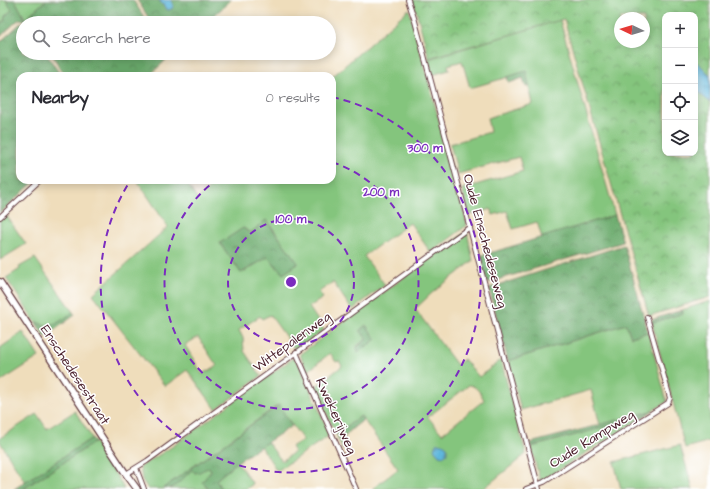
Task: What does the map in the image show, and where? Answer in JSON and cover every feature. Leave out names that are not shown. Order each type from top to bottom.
[{"type":"street","name":"Oude Enschedeseweg","points":[[408,0],[415,21],[539,489]]},
{"type":"street","points":[[0,217],[36,184]]},
{"type":"street","name":"Wittepalenweg","points":[[126,474],[470,227]]},
{"type":"street","name":"Enschedesestraat","points":[[0,282],[136,489]]},
{"type":"street","name":"Oude Kampweg","points":[[526,489],[544,482],[668,404],[670,398],[647,317]]},
{"type":"street","name":"Kwekerijweg","points":[[296,352],[356,489]]},
{"type":"street","points":[[136,468],[144,489]]},
{"type":"street","name":"Enschedesestraat","points":[[131,482],[133,489]]},
{"type":"green space","points":[[0,0],[6,0],[12,10],[5,16],[5,21],[0,23]]},
{"type":"green space","points":[[6,0],[15,0],[23,16],[16,16],[16,22],[0,37],[0,23],[4,21],[5,16],[12,10]]},
{"type":"green space","points":[[15,0],[46,0],[28,16],[23,16]]},
{"type":"green space","points":[[46,0],[133,0],[143,16],[28,16]]},
{"type":"green space","points":[[137,0],[159,0],[166,9],[173,4],[171,0],[231,0],[214,16],[147,16]]},
{"type":"green space","points":[[412,0],[710,0],[710,297],[649,316],[564,19],[429,58]]},
{"type":"green space","points":[[409,9],[467,224],[431,253],[410,223],[364,256],[385,285],[352,310],[333,282],[319,292],[323,298],[309,307],[324,330],[296,351],[270,315],[262,319],[260,316],[239,330],[243,338],[244,351],[261,376],[216,409],[187,370],[165,386],[93,294],[168,227],[140,184],[188,184],[197,199],[214,184],[336,184],[336,73]],"holes":[[[267,220],[298,264],[283,274],[268,257],[241,273],[220,243],[244,228],[250,233]],[[198,337],[217,366],[202,374],[185,345]]]},
{"type":"green space","points":[[560,20],[615,215],[542,238],[537,222],[513,229],[507,211],[493,215],[491,209],[469,215],[462,189],[523,171],[519,157],[458,174],[450,144],[490,132],[487,118],[533,104],[526,72],[470,88],[462,61],[448,65],[449,70],[432,75],[428,59]]},
{"type":"green space","points":[[16,28],[16,60],[51,60],[58,72],[16,72],[16,184],[32,184],[0,213],[0,42]]},
{"type":"green space","points":[[55,60],[166,60],[153,72],[63,72]]},
{"type":"green space","points":[[526,71],[529,86],[526,87],[523,78],[509,83],[507,77]]},
{"type":"green space","points":[[6,215],[26,244],[0,260],[0,219]]},
{"type":"green space","points":[[615,215],[623,242],[487,283],[480,256]]},
{"type":"green space","points":[[266,220],[298,264],[283,274],[268,257],[241,273],[220,243],[243,228],[250,233]]},
{"type":"green space","points":[[467,231],[473,261],[432,293],[415,309],[457,365],[464,359],[479,377],[501,360],[526,454],[483,489],[372,489],[398,469],[361,416],[336,434],[314,388],[342,366],[339,361],[336,362],[330,353],[307,372],[300,354]],"holes":[[[360,330],[376,339],[357,350],[358,345],[366,340]],[[469,385],[476,389],[484,400],[442,434],[428,417]]]},
{"type":"green space","points":[[624,245],[648,332],[631,337],[626,324],[508,361],[489,288]]},
{"type":"green space","points":[[35,258],[73,312],[52,325],[36,323],[6,278],[20,269],[19,267]]},
{"type":"green space","points":[[710,301],[710,441],[685,448],[652,323],[683,313],[682,310]]},
{"type":"green space","points":[[682,310],[683,313],[652,323],[651,320]]},
{"type":"green space","points":[[73,312],[75,315],[45,337],[36,323],[52,325]]},
{"type":"green space","points":[[626,324],[631,337],[648,332],[667,402],[652,411],[600,425],[591,390],[521,410],[508,361]]},
{"type":"green space","points":[[366,325],[376,339],[358,353],[357,347],[366,340],[360,330]]},
{"type":"green space","points":[[23,332],[39,357],[0,382],[0,348]]},
{"type":"green space","points":[[293,358],[298,361],[330,435],[277,471],[261,446],[267,442],[282,461],[294,452],[291,447],[303,440],[278,405],[162,489],[148,489],[142,480],[140,467],[173,446]]},
{"type":"green space","points":[[279,405],[292,426],[240,460],[216,480],[221,489],[208,489],[202,482],[211,471],[210,468],[197,473],[192,470],[176,485],[168,489],[162,489]]},
{"type":"green space","points":[[75,411],[92,438],[25,482],[0,442],[0,438],[37,414],[47,429]]},
{"type":"green space","points":[[652,411],[645,416],[531,447],[530,443]]},
{"type":"green space","points":[[361,416],[363,420],[349,432],[345,438],[344,440],[346,446],[343,450],[336,434]]},
{"type":"green space","points":[[645,416],[541,481],[540,481],[531,447]]},
{"type":"green space","points":[[92,438],[95,442],[23,489],[14,489]]},
{"type":"green space","points":[[95,442],[124,489],[23,489]]},
{"type":"green space","points":[[680,445],[693,489],[621,489],[614,462]]},
{"type":"green space","points":[[237,462],[253,484],[246,489],[221,489],[216,480]]},
{"type":"green space","points":[[211,468],[204,484],[208,489],[170,489],[192,470],[195,473]]},
{"type":"water","points":[[159,0],[171,0],[173,8],[169,10],[166,9]]},
{"type":"water","points":[[698,63],[710,75],[710,102],[698,91]]},
{"type":"water","points":[[437,443],[443,444],[447,447],[447,453],[443,456],[439,455],[434,449]]}]
